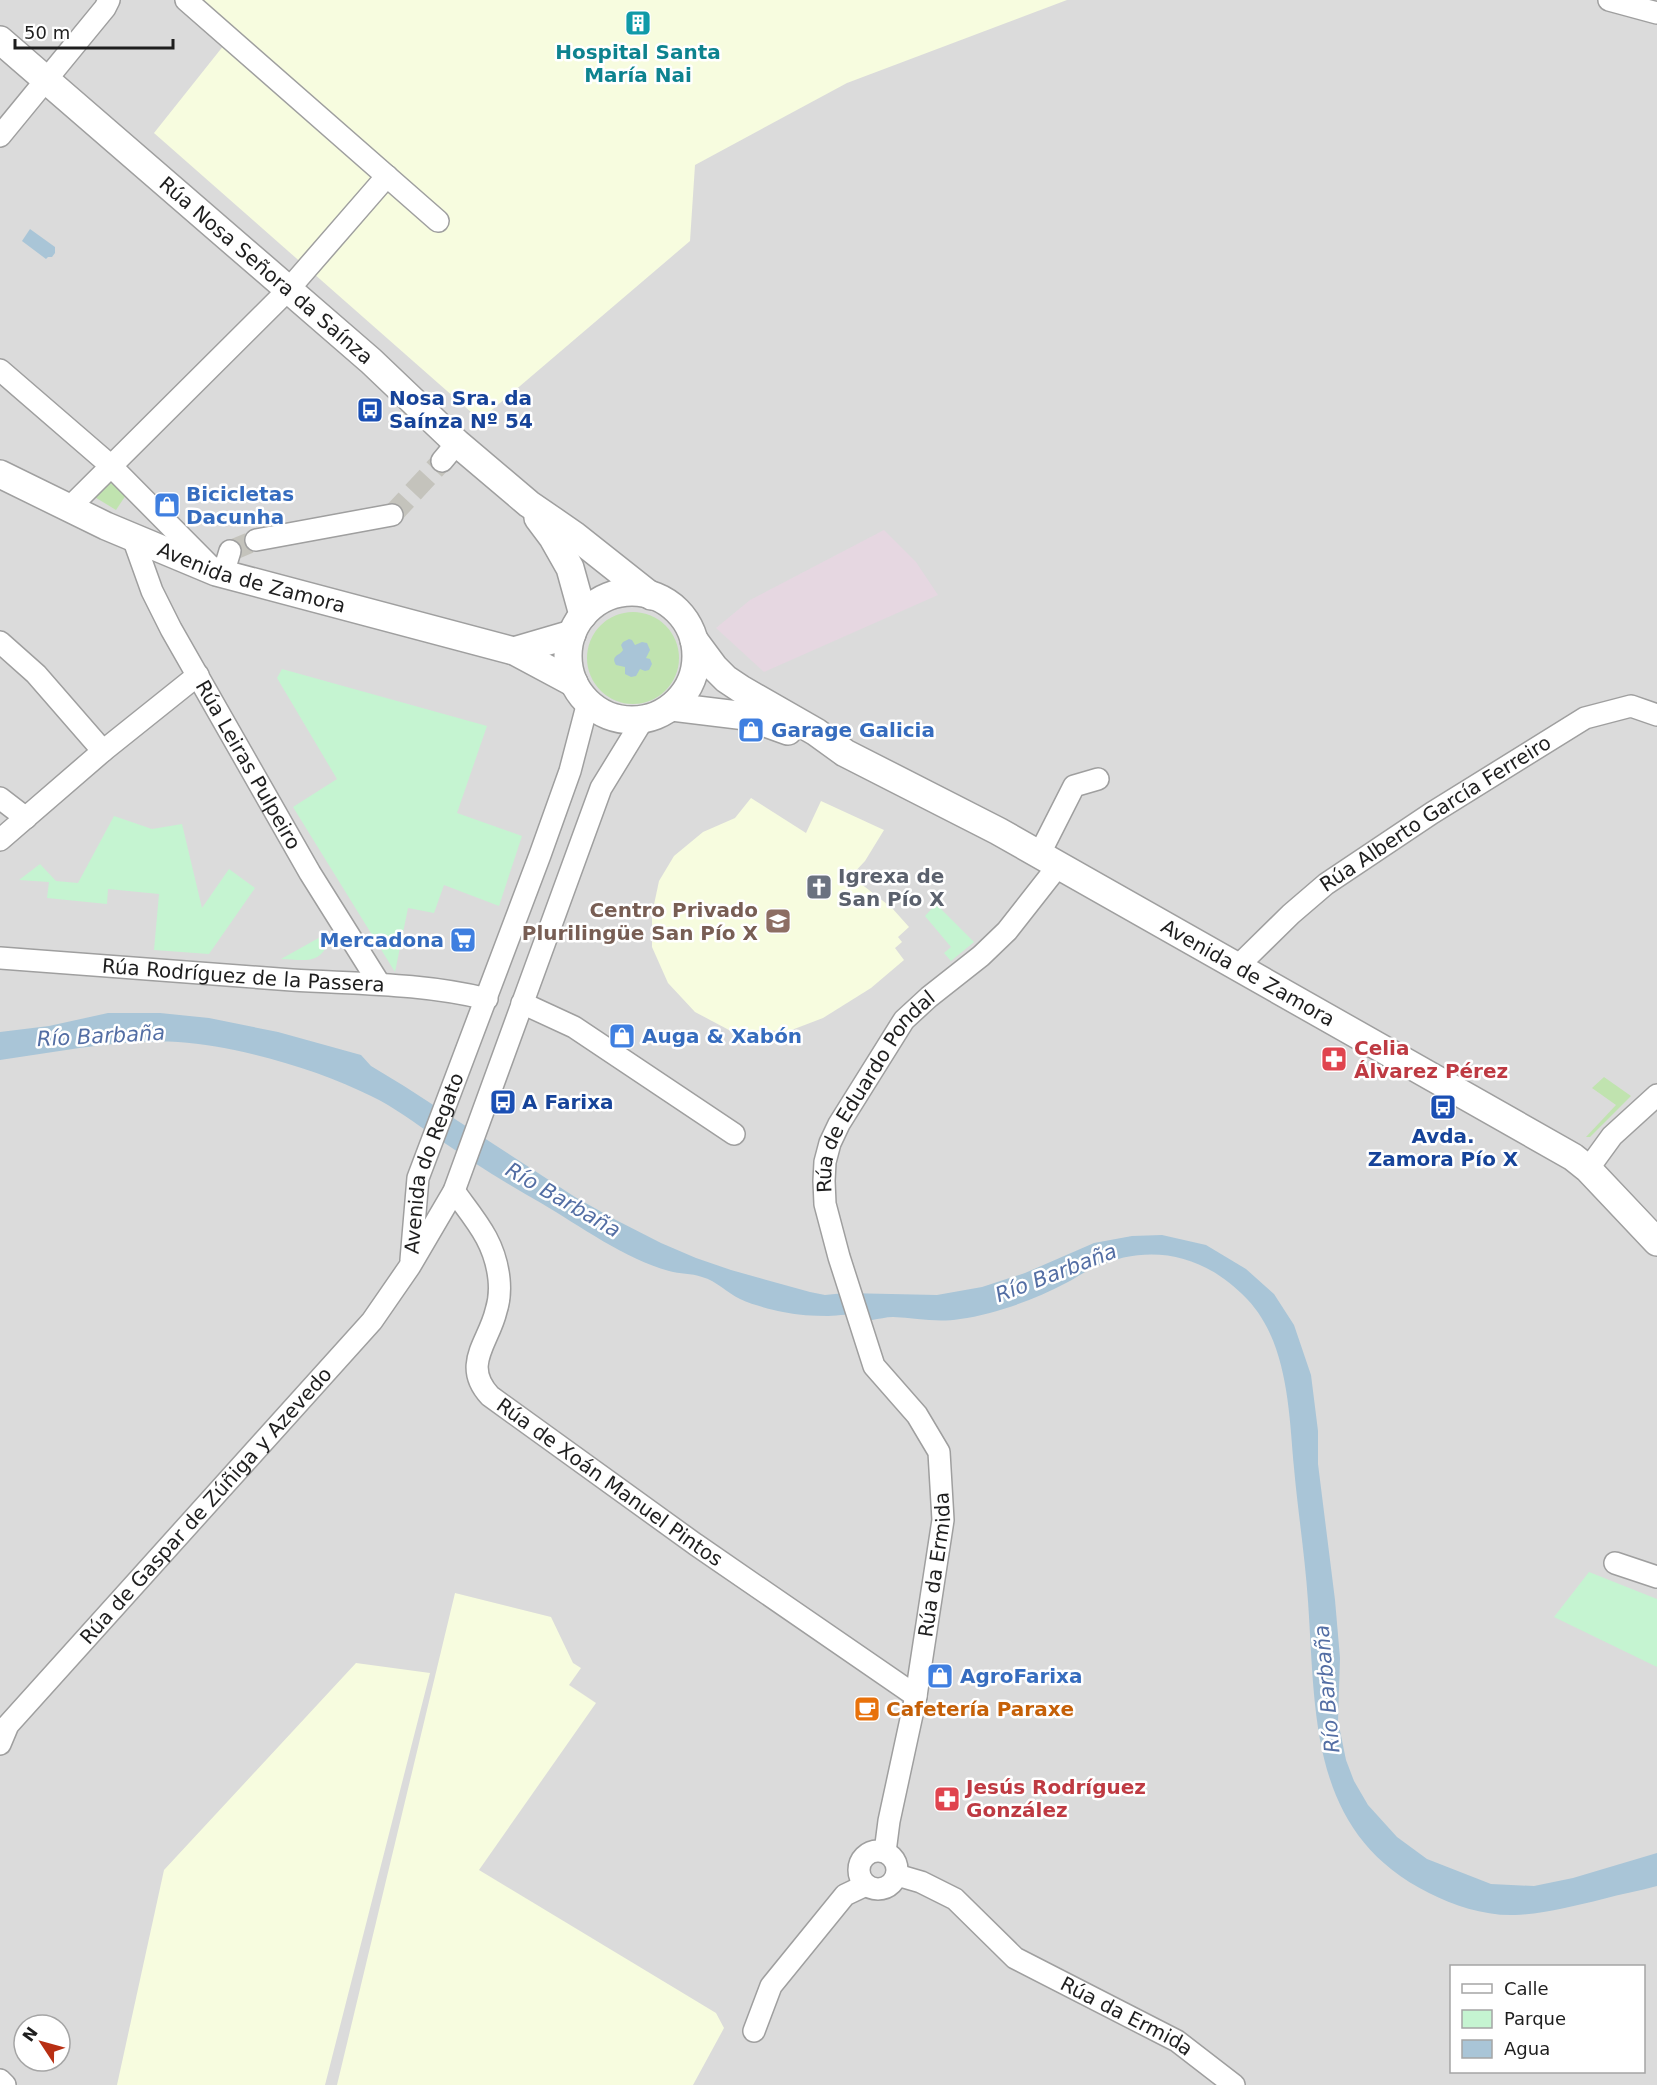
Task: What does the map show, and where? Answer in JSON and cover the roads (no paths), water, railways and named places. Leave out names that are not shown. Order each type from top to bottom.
[{"type":"street","points":[[0,136],[105,8],[109,0]]},
{"type":"street","points":[[186,0],[438,221]]},
{"type":"street","points":[[1609,0],[1657,13]]},
{"type":"street","name":"Rúa Nosa Señora da Saínza","points":[[0,40],[371,361],[449,452],[529,504]]},
{"type":"street","points":[[68,509],[288,290],[387,176]]},
{"type":"street","points":[[0,370],[223,566]]},
{"type":"street","name":"Avenida de Zamora","points":[[0,474],[68,509],[133,538],[514,651],[581,692]]},
{"type":"street","points":[[529,504],[574,535],[651,596]]},
{"type":"street","points":[[514,651],[578,625],[599,601],[630,592],[651,596],[670,604],[679,612],[691,630],[694,640],[695,672],[687,691],[672,707],[644,718],[621,718],[609,715],[581,692],[568,664],[578,625],[572,575],[565,558],[529,504]]},
{"type":"street","points":[[256,540],[392,515]]},
{"type":"street","name":"Rúa Leiras Pulpeiro","points":[[133,538],[160,609],[310,873],[379,983]]},
{"type":"street","name":"Avenida de Zamora","points":[[694,640],[726,679],[816,732],[845,753]]},
{"type":"street","points":[[0,642],[36,674],[103,751]]},
{"type":"street","points":[[0,840],[103,751],[198,675]]},
{"type":"street","name":"Avenida do Regato","points":[[410,1266],[418,1178],[487,999],[570,771],[581,692]]},
{"type":"street","name":"Rúa Alberto García Ferreiro","points":[[1237,967],[1291,914],[1326,884],[1432,813],[1585,718],[1631,706],[1657,715]]},
{"type":"street","name":"Avenida de Zamora","points":[[672,707],[746,716],[845,753],[998,831],[1548,1142],[1588,1169],[1657,1242]]},
{"type":"street","name":"Avenida do Regato","points":[[410,1266],[454,1191],[601,788],[644,718]]},
{"type":"street","name":"Rúa de Eduardo Pondal","points":[[874,1366],[839,1257],[825,1204],[825,1162],[830,1143],[839,1124],[904,1020],[981,956],[1021,916],[1049,861],[1074,786],[1098,779]]},
{"type":"street","points":[[0,798],[26,818]]},
{"type":"street","name":"Rúa Rodríguez de la Passera","points":[[0,958],[295,980],[379,983],[452,990],[487,999]]},
{"type":"street","points":[[522,1003],[574,1027],[735,1134]]},
{"type":"street","points":[[1588,1169],[1612,1136],[1657,1095]]},
{"type":"street","name":"Rúa de Xoán Manuel Pintos","points":[[454,1191],[485,1233],[492,1249],[500,1282],[496,1312],[480,1347],[478,1360],[482,1387],[695,1544],[916,1696]]},
{"type":"street","name":"Rúa de Gaspar de Zúñiga y Azevedo","points":[[0,1744],[8,1725],[372,1321],[410,1266]]},
{"type":"street","name":"Rúa da Ermida","points":[[874,1366],[917,1415],[939,1452],[943,1520],[916,1696],[889,1821],[885,1852]]},
{"type":"street","points":[[1615,1563],[1657,1576]]},
{"type":"street","points":[[873,1852],[885,1852],[895,1861],[897,1875],[894,1881],[878,1890],[866,1885],[859,1873],[862,1860],[873,1852]]},
{"type":"street","name":"Rúa da Ermida","points":[[897,1875],[921,1882],[956,1899],[1016,1958],[1177,2040],[1234,2085]]},
{"type":"street","points":[[754,2031],[771,1986],[845,1895],[866,1885]]},
{"type":"street","points":[[0,2080],[5,2085]]},
{"type":"water","points":[[30,229],[55,247],[52,257],[46,259],[22,241]]},
{"type":"water","points":[[629,639],[635,645],[642,642],[647,643],[650,650],[646,658],[650,659],[652,664],[649,670],[640,669],[636,676],[631,677],[625,674],[625,667],[616,665],[614,662],[616,656],[623,650],[621,645]]},
{"type":"water","name":"Río Barbaña","points":[[108,1013],[160,1013],[209,1018],[278,1032],[361,1055],[371,1066],[575,1197],[614,1219],[696,1258],[810,1292],[825,1295],[845,1293],[937,1295],[982,1287],[1025,1273],[1094,1243],[1132,1236],[1162,1235],[1206,1245],[1246,1269],[1274,1294],[1294,1325],[1311,1375],[1318,1431],[1318,1464],[1340,1658],[1338,1721],[1346,1760],[1354,1781],[1368,1805],[1397,1837],[1427,1859],[1491,1884],[1534,1886],[1573,1878],[1657,1853],[1657,1886],[1548,1911],[1515,1915],[1493,1914],[1460,1906],[1429,1893],[1390,1868],[1361,1838],[1340,1805],[1326,1768],[1318,1728],[1313,1687],[1307,1584],[1288,1401],[1279,1357],[1261,1316],[1231,1284],[1214,1272],[1177,1257],[1137,1255],[1116,1259],[1095,1267],[1054,1289],[1014,1306],[987,1314],[951,1320],[893,1317],[868,1320],[850,1315],[811,1316],[772,1310],[740,1299],[707,1279],[669,1271],[636,1259],[488,1172],[388,1105],[350,1086],[302,1068],[225,1048],[178,1042],[110,1044],[0,1060],[0,1032],[49,1026]]},
{"type":"tunnel","points":[[392,515],[442,461]]},
{"type":"tunnel","points":[[230,551],[256,540]]},
{"type":"place","name":"Hospital Santa María Nai","points":[[638,23]]},
{"type":"place","name":"Nosa Sra. da Saínza Nº 54","points":[[370,410]]},
{"type":"place","name":"Bicicletas Dacunha","points":[[167,505]]},
{"type":"place","name":"Garage Galicia","points":[[751,730]]},
{"type":"place","name":"Igrexa de San Pío X","points":[[819,887]]},
{"type":"place","name":"Centro Privado Plurilingüe San Pío X","points":[[778,921]]},
{"type":"place","name":"Mercadona","points":[[463,940]]},
{"type":"place","name":"Auga & Xabón","points":[[622,1036]]},
{"type":"place","name":"Celia Álvarez Pérez","points":[[1334,1059]]},
{"type":"place","name":"A Farixa","points":[[503,1102]]},
{"type":"place","name":"Avda. Zamora Pío X","points":[[1443,1107]]},
{"type":"place","name":"AgroFarixa","points":[[940,1676]]},
{"type":"place","name":"Cafetería Paraxe","points":[[867,1709]]},
{"type":"place","name":"Jesús Rodríguez González","points":[[947,1799]]}]
